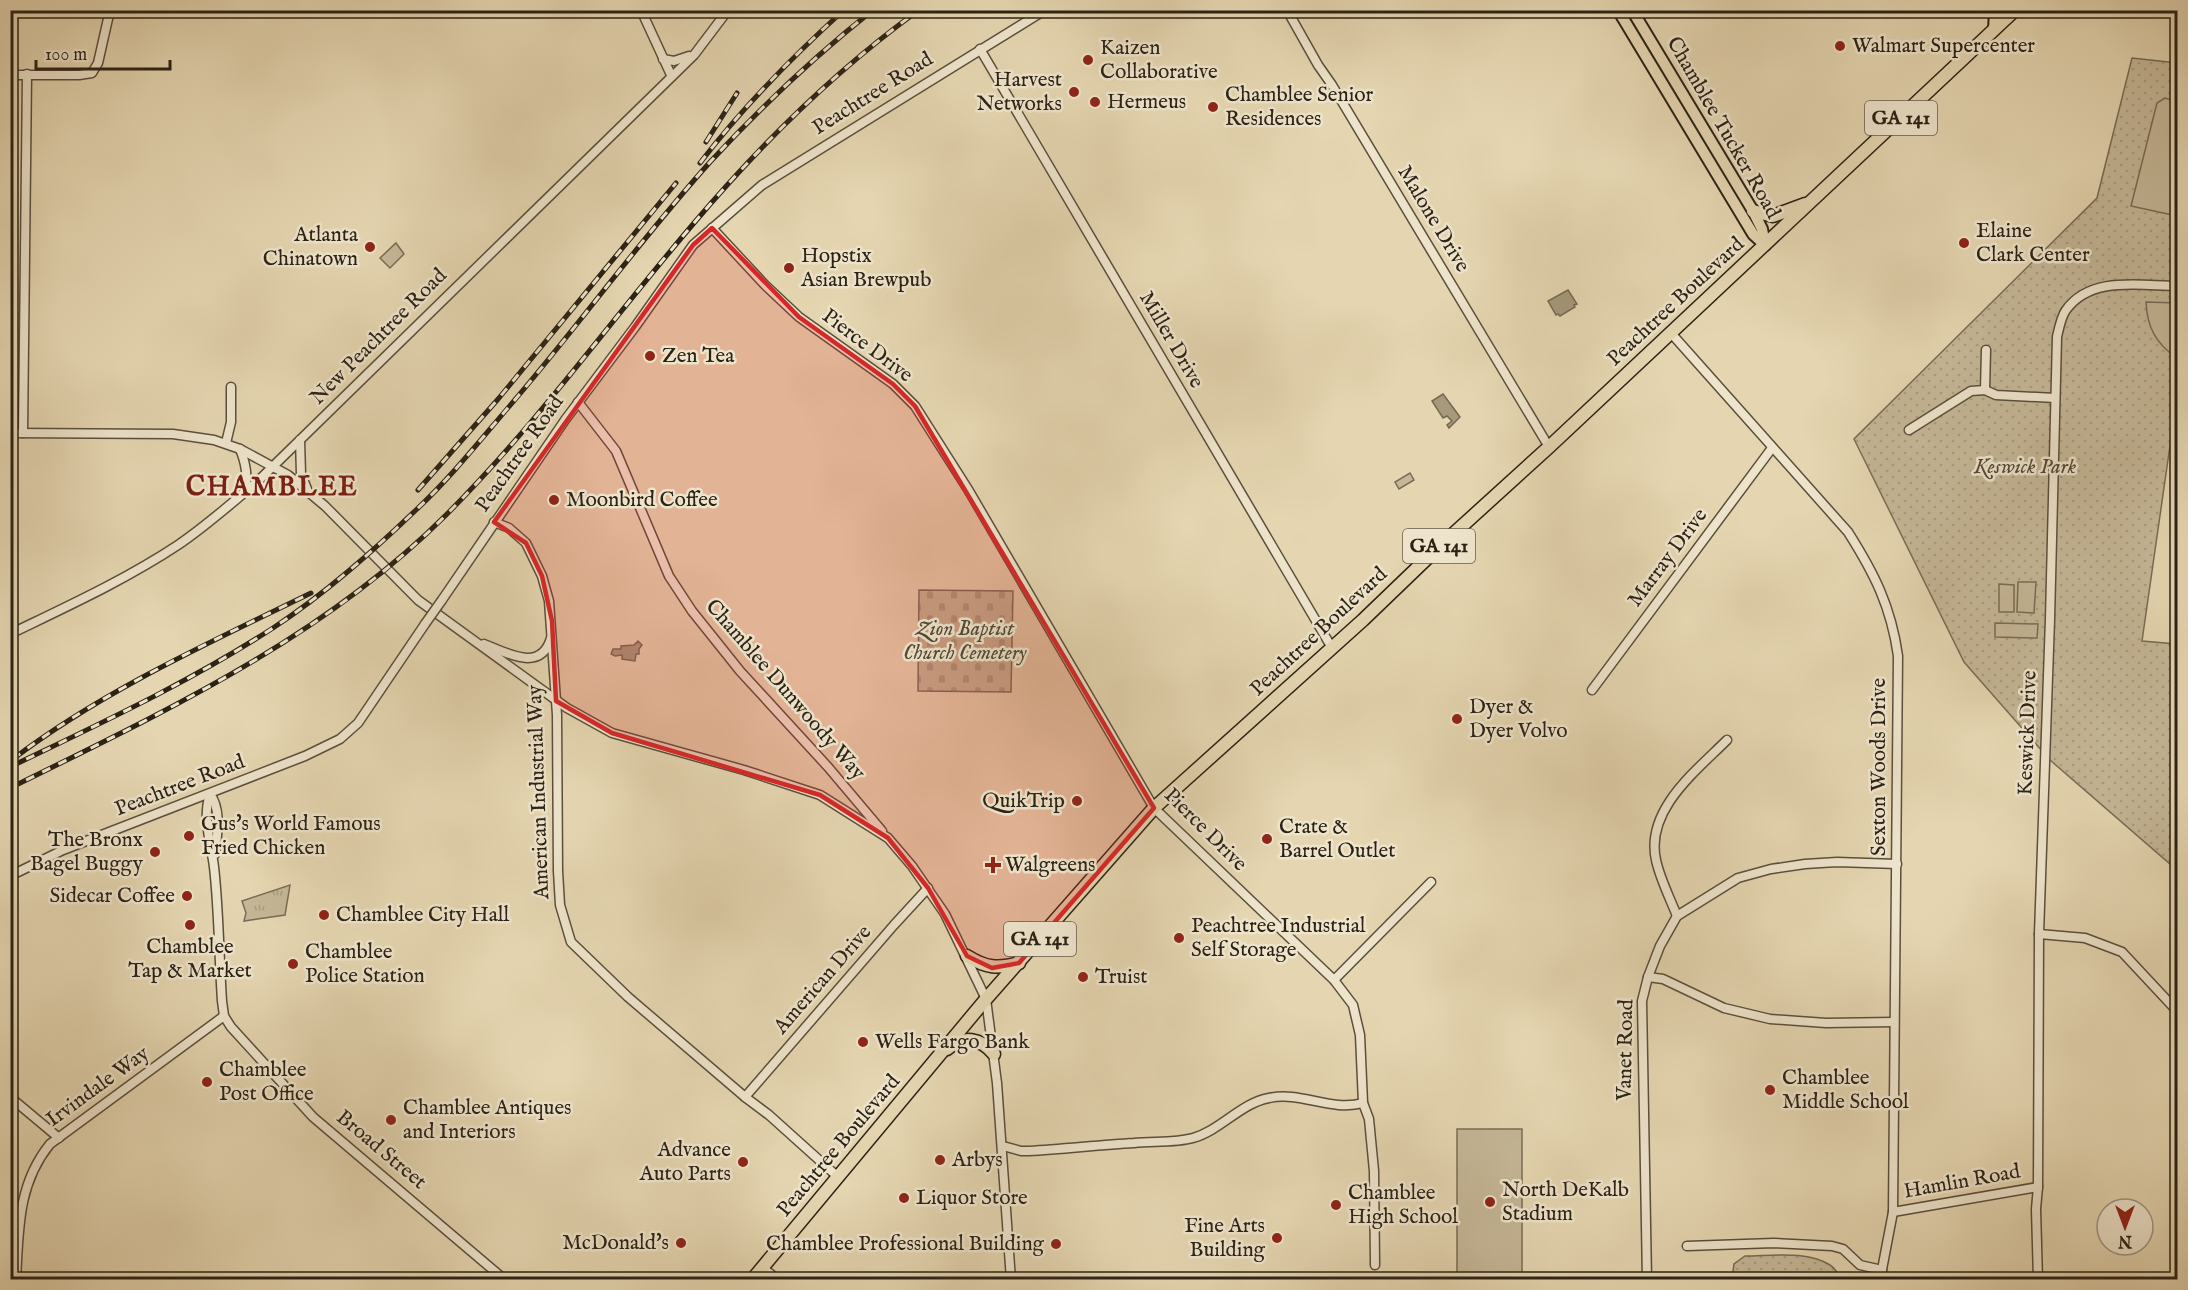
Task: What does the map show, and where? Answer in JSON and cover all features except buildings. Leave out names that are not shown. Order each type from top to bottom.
[{"type":"highway","name":"Peachtree Boulevard","points":[[752,1280],[986,999],[1154,808],[1332,648],[1435,550],[1549,447],[2015,10]]},
{"type":"highway","points":[[1753,212],[1773,216],[1812,202]]},
{"type":"highway","points":[[967,956],[981,965],[992,968],[1019,963]]},
{"type":"highway","points":[[941,1053],[952,1044],[978,1041],[986,1044],[994,1054]]},
{"type":"main road","name":"Chamblee Tucker Road","points":[[1618,10],[1753,234],[1765,245]]},
{"type":"main road","name":"Chamblee Tucker Road","points":[[1632,10],[1753,212],[1762,229],[1765,245]]},
{"type":"main road","points":[[1994,30],[1995,10]]},
{"type":"street","points":[[10,75],[92,73],[98,63],[110,10]]},
{"type":"street","points":[[641,10],[671,75]]},
{"type":"street","name":"New Peachtree Road","points":[[10,634],[99,591],[146,565],[186,539],[245,492],[694,55],[729,10]]},
{"type":"street","name":"Peachtree Road","points":[[10,876],[63,850],[305,756],[344,736],[364,715],[578,402],[636,327],[693,245],[762,185],[1045,10]]},
{"type":"street","name":"Malone Drive","points":[[1287,10],[1549,447]]},
{"type":"street","name":"Miller Drive","points":[[980,50],[1332,648]]},
{"type":"street","points":[[663,59],[674,61],[694,55]]},
{"type":"street","points":[[23,433],[27,74]]},
{"type":"street","name":"Pierce Drive","points":[[712,228],[798,317],[893,384],[915,405],[969,491],[1154,808],[1335,980],[1353,1005],[1362,1052],[1363,1103],[1369,1119],[1372,1152],[1375,1265]]},
{"type":"street","name":"Keswick Drive","points":[[2038,1280],[2036,1209],[2039,934],[2050,619],[2056,337],[2064,311],[2089,291],[2105,286],[2178,286]]},
{"type":"street","name":"Sexton Woods Drive","points":[[1670,332],[1848,532],[1871,568],[1893,625],[1898,656],[1893,1212],[1880,1280]]},
{"type":"street","points":[[1985,390],[1986,350]]},
{"type":"street","points":[[226,443],[231,422],[231,387]]},
{"type":"street","points":[[1909,430],[1971,391],[1985,390],[1996,395],[2055,398]]},
{"type":"street","name":"Chamblee Dunwoody Way","points":[[578,402],[616,451],[669,576],[692,611],[740,671],[888,837],[928,888],[967,956],[986,999],[994,1054],[1003,1146],[1011,1280]]},
{"type":"street","points":[[10,433],[173,434],[226,443],[240,449],[274,466],[309,492],[418,600],[556,701],[612,733],[744,770],[820,795],[888,837]]},
{"type":"street","points":[[300,440],[301,474],[309,492]]},
{"type":"street","name":"Marray Drive","points":[[1592,690],[1772,448]]},
{"type":"street","points":[[240,449],[248,479],[245,492]]},
{"type":"street","name":"American Industrial Way","points":[[494,522],[509,528],[520,536],[532,553],[548,594],[556,701],[560,905],[571,942],[628,997],[745,1098],[769,1115],[838,1177]]},
{"type":"street","points":[[471,639],[520,658],[531,658],[545,650],[552,631]]},
{"type":"street","points":[[1677,916],[1656,859],[1656,831],[1662,812],[1690,777],[1726,740]]},
{"type":"street","points":[[210,794],[216,803],[214,866],[224,1016]]},
{"type":"street","name":"Vanet Road","points":[[1647,1280],[1642,1001],[1660,946],[1677,916],[1738,878],[1771,869],[1837,862],[1897,864]]},
{"type":"street","points":[[1335,980],[1431,882]]},
{"type":"street","name":"American Drive","points":[[745,1098],[928,888]]},
{"type":"street","points":[[2039,934],[2085,938],[2122,952],[2178,1012]]},
{"type":"street","points":[[1648,977],[1663,979],[1724,1008],[1770,1019],[1826,1023],[1894,1022]]},
{"type":"street","name":"Irvindale Way","points":[[16,1280],[20,1210],[28,1178],[41,1154],[50,1144],[224,1016]]},
{"type":"street","name":"Broad Street","points":[[224,1016],[248,1047],[313,1117],[505,1280]]},
{"type":"street","points":[[1003,1146],[1021,1151],[1190,1139],[1221,1125],[1253,1103],[1284,1096],[1333,1106],[1363,1103]]},
{"type":"street","points":[[10,1097],[59,1138]]},
{"type":"street","points":[[1004,1161],[1021,1151]]},
{"type":"street","name":"Hamlin Road","points":[[1893,1212],[2038,1187]]},
{"type":"street","points":[[1687,1246],[1774,1243],[1832,1246],[1843,1250],[1860,1265],[1882,1270]]},
{"type":"street","points":[[762,1267],[778,1280]]},
{"type":"highlighted area","points":[[712,228],[799,317],[893,384],[915,406],[1154,808],[1019,963],[992,968],[967,956],[928,888],[888,838],[820,795],[612,733],[556,701],[552,621],[542,576],[526,543],[494,522],[693,245]]},
{"type":"green space","name":"Keswick Park","points":[[2132,58],[2177,63],[2178,390],[2142,641],[2177,644],[2177,870],[2050,760],[1964,662],[1854,439],[2097,198]]},
{"type":"green space","points":[[2165,98],[2177,102],[2177,216],[2131,206],[2157,103]]},
{"type":"green space","points":[[396,243],[404,254],[390,268],[380,258]]},
{"type":"green space","points":[[2146,302],[2177,303],[2177,358],[2163,347],[2154,334],[2148,319]]},
{"type":"green space","points":[[1410,473],[1414,480],[1399,489],[1395,482]]},
{"type":"green space","points":[[2018,582],[2036,582],[2034,613],[2017,612]]},
{"type":"green space","points":[[1999,584],[2014,585],[2014,612],[1999,612]]},
{"type":"green space","name":"Zion Baptist Church Cemetery","points":[[919,590],[1013,591],[1011,692],[918,691]]},
{"type":"green space","points":[[1995,623],[2038,624],[2037,638],[1995,637]]},
{"type":"green space","points":[[290,885],[285,915],[244,921],[246,913],[242,901]]},
{"type":"green space","name":"North DeKalb Stadium","points":[[1457,1129],[1522,1129],[1522,1275],[1457,1275]]},
{"type":"green space","points":[[1745,1256],[1811,1257],[1830,1265],[1842,1279],[1732,1279],[1734,1264]]},
{"type":"shaded area","points":[[1568,290],[1577,304],[1560,316],[1556,315],[1548,301]]},
{"type":"shaded area","points":[[1443,394],[1460,417],[1449,428],[1447,425],[1452,421],[1447,416],[1443,418],[1432,401]]},
{"type":"shaded area","points":[[638,641],[642,645],[639,654],[636,654],[635,661],[622,659],[622,655],[611,654],[613,649],[634,645]]},
{"type":"railway","points":[[700,163],[768,84],[844,10]]},
{"type":"railway","points":[[10,767],[144,702],[242,648],[312,601],[366,556],[429,497],[464,460],[711,161],[789,82],[873,10]]},
{"type":"railway","points":[[10,788],[126,731],[240,669],[348,599],[398,559],[446,515],[511,445],[663,260],[745,165],[829,83],[919,10]]},
{"type":"railway","points":[[706,142],[737,93]]},
{"type":"railway","points":[[418,490],[499,398],[676,183]]},
{"type":"railway","points":[[13,759],[120,689],[311,593]]},
{"type":"place","name":"Walmart Supercenter","points":[[1840,46]]},
{"type":"place","name":"Kaizen Collaborative","points":[[1088,60]]},
{"type":"place","name":"Harvest Networks","points":[[1074,92]]},
{"type":"place","name":"Hermeus","points":[[1095,102]]},
{"type":"place","name":"Chamblee Senior Residences","points":[[1213,107]]},
{"type":"place","name":"Elaine Clark Center","points":[[1964,243]]},
{"type":"place","name":"Atlanta Chinatown","points":[[370,247]]},
{"type":"place","name":"Hopstix Asian Brewpub","points":[[789,268]]},
{"type":"place","name":"Zen Tea","points":[[650,356]]},
{"type":"place","name":"Moonbird Coffee","points":[[554,500]]},
{"type":"place","name":"Dyer & Dyer Volvo","points":[[1457,719]]},
{"type":"place","name":"QuikTrip","points":[[1077,801]]},
{"type":"place","name":"Gus's World Famous Fried Chicken","points":[[189,836]]},
{"type":"place","name":"Crate & Barrel Outlet","points":[[1267,839]]},
{"type":"place","name":"The Bronx Bagel Buggy","points":[[155,852]]},
{"type":"place","name":"Walgreens","points":[[993,865]]},
{"type":"place","name":"Sidecar Coffee","points":[[187,896]]},
{"type":"place","name":"Chamblee City Hall","points":[[324,915]]},
{"type":"place","name":"Chamblee Tap & Market","points":[[190,925]]},
{"type":"place","name":"Peachtree Industrial Self Storage","points":[[1179,938]]},
{"type":"place","name":"Chamblee Police Station","points":[[293,964]]},
{"type":"place","name":"Truist","points":[[1083,977]]},
{"type":"place","name":"Wells Fargo Bank","points":[[863,1042]]},
{"type":"place","name":"Chamblee Post Office","points":[[207,1082]]},
{"type":"place","name":"Chamblee Middle School","points":[[1770,1090]]},
{"type":"place","name":"Chamblee Antiques and Interiors","points":[[391,1120]]},
{"type":"place","name":"Arbys","points":[[940,1160]]},
{"type":"place","name":"Advance Auto Parts","points":[[743,1162]]},
{"type":"place","name":"Liquor Store","points":[[904,1198]]},
{"type":"place","name":"North DeKalb Stadium","points":[[1490,1202]]},
{"type":"place","name":"Chamblee High School","points":[[1336,1205]]},
{"type":"place","name":"Fine Arts Building","points":[[1277,1238]]},
{"type":"place","name":"McDonald's","points":[[681,1243]]},
{"type":"place","name":"Chamblee Professional Building","points":[[1056,1244]]},
{"type":"district","name":"CHAMBLEE","points":[[272,488]]}]
